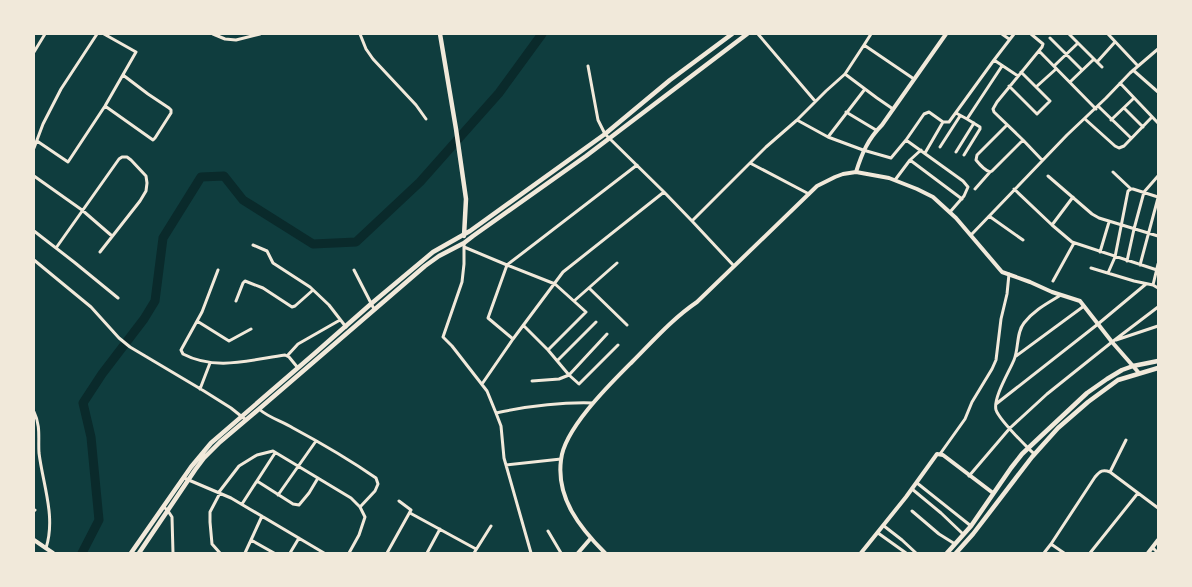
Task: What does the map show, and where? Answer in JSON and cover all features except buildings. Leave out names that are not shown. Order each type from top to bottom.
[{"type":"main road","points":[[440,34],[466,199],[464,245]]},
{"type":"main road","points":[[139,553],[186,479],[204,458],[244,419],[372,303],[434,252],[503,208],[605,134],[670,80],[732,34]]},
{"type":"main road","points":[[244,419],[260,409],[296,372],[349,332],[374,308],[428,263],[442,254],[464,245],[747,34]]},
{"type":"main road","points":[[947,553],[971,526],[992,493],[1028,448],[1088,393],[1122,370],[1158,361]]},
{"type":"main road","points":[[956,553],[973,534],[1034,454],[1058,428],[1088,402],[1118,380],[1158,368]]},
{"type":"main road","points":[[131,553],[166,509]]},
{"type":"street","points":[[34,52],[45,34]]},
{"type":"street","points":[[34,148],[61,89],[97,34]]},
{"type":"street","points":[[37,141],[68,162],[105,106],[136,52],[104,34]]},
{"type":"street","points":[[213,34],[225,39],[236,40],[260,34]]},
{"type":"street","points":[[225,39],[230,34]]},
{"type":"street","points":[[360,34],[369,54],[416,105],[426,119]]},
{"type":"street","points":[[758,34],[815,102]]},
{"type":"street","points":[[692,221],[766,147],[798,120],[845,74],[871,34]]},
{"type":"street","points":[[856,172],[864,150],[876,130],[882,125],[946,34]]},
{"type":"street","points":[[1002,34],[1009,39]]},
{"type":"street","points":[[940,147],[958,114],[1014,34]]},
{"type":"street","points":[[1031,34],[1043,44],[996,102],[993,109],[1042,160]]},
{"type":"street","points":[[1108,34],[1138,66]]},
{"type":"street","points":[[1072,35],[1102,67]]},
{"type":"street","points":[[1050,38],[1082,70]]},
{"type":"street","points":[[1070,82],[1115,42]]},
{"type":"street","points":[[1036,87],[1078,43]]},
{"type":"street","points":[[864,44],[914,79]]},
{"type":"street","points":[[971,234],[1042,160],[1133,70],[1158,49]]},
{"type":"street","points":[[1039,50],[1055,68],[1131,138]]},
{"type":"street","points":[[994,60],[1018,76]]},
{"type":"street","points":[[588,66],[598,120],[605,134],[664,192],[734,266]]},
{"type":"street","points":[[967,119],[1002,66]]},
{"type":"street","points":[[1133,70],[1158,92]]},
{"type":"street","points":[[1009,86],[1037,114],[1050,101],[1022,72]]},
{"type":"street","points":[[845,74],[893,108]]},
{"type":"street","points":[[105,106],[153,140],[171,113],[169,108],[123,75]]},
{"type":"street","points":[[1120,83],[1158,123]]},
{"type":"street","points":[[828,137],[865,89]]},
{"type":"street","points":[[1112,120],[1134,98]]},
{"type":"street","points":[[1124,108],[1142,127]]},
{"type":"street","points":[[846,112],[876,130]]},
{"type":"street","points":[[798,120],[828,137],[891,158],[926,112],[943,122],[949,122],[958,114]]},
{"type":"street","points":[[958,114],[974,122],[980,129],[964,155]]},
{"type":"street","points":[[1085,119],[1119,148],[1124,146],[1152,117]]},
{"type":"street","points":[[895,180],[910,160],[923,152],[943,122]]},
{"type":"street","points":[[956,152],[974,122]]},
{"type":"street","points":[[990,172],[979,164],[976,160],[977,155],[1007,125]]},
{"type":"street","points":[[906,140],[967,185],[967,191],[962,199],[950,212]]},
{"type":"street","points":[[975,189],[1023,140]]},
{"type":"street","points":[[56,248],[119,159],[127,157],[146,176],[146,191],[100,252]]},
{"type":"street","points":[[910,160],[962,199]]},
{"type":"street","points":[[750,163],[809,194]]},
{"type":"street","points":[[513,339],[488,318],[507,265],[637,165]]},
{"type":"street","points":[[605,553],[572,514],[565,496],[561,480],[561,459],[570,434],[612,382],[678,316],[696,302],[817,186],[835,176],[856,172],[871,174],[917,188],[933,197],[971,234],[1002,272],[1080,300],[1139,374]]},
{"type":"street","points":[[1113,172],[1131,189],[1158,198],[1140,265]]},
{"type":"street","points":[[34,176],[82,210],[112,236]]},
{"type":"street","points":[[1048,176],[1092,214],[1110,222],[1158,236]]},
{"type":"street","points":[[1127,261],[1144,192],[1158,176]]},
{"type":"street","points":[[1014,189],[1074,243],[1157,270]]},
{"type":"street","points":[[1108,273],[1115,256],[1127,195],[1131,189]]},
{"type":"street","points":[[482,384],[563,272],[664,192]]},
{"type":"street","points":[[1052,225],[1073,197]]},
{"type":"street","points":[[989,216],[1023,240]]},
{"type":"street","points":[[1100,252],[1110,222]]},
{"type":"street","points":[[34,231],[118,298]]},
{"type":"street","points":[[1053,281],[1074,243]]},
{"type":"street","points":[[531,553],[504,458],[501,426],[496,413],[487,391],[443,337],[462,282],[464,245],[555,284],[586,312],[548,350]]},
{"type":"street","points":[[253,246],[267,251],[272,263],[313,290],[329,305],[349,332]]},
{"type":"street","points":[[34,260],[91,307],[130,348],[200,389],[244,419]]},
{"type":"street","points":[[574,301],[617,263]]},
{"type":"street","points":[[1153,285],[1158,264]]},
{"type":"street","points":[[1091,268],[1158,288]]},
{"type":"street","points":[[218,270],[197,322],[181,352],[201,362],[210,363],[231,363],[287,356]]},
{"type":"street","points":[[354,270],[374,308]]},
{"type":"street","points":[[861,553],[884,526],[935,456],[940,454],[964,419],[992,369],[996,360],[1009,274]]},
{"type":"street","points":[[236,301],[245,281],[263,288],[292,307],[313,290]]},
{"type":"street","points":[[996,405],[1146,284]]},
{"type":"street","points":[[589,288],[627,325]]},
{"type":"street","points":[[1034,454],[998,414],[997,397],[1015,357],[1020,331],[1024,323],[1040,308],[1062,295]]},
{"type":"street","points":[[1015,357],[1084,306]]},
{"type":"street","points":[[969,476],[1010,428],[1047,394],[1158,307]]},
{"type":"street","points":[[287,356],[298,344],[340,320]]},
{"type":"street","points":[[197,322],[229,341],[251,328]]},
{"type":"street","points":[[558,360],[596,322]]},
{"type":"street","points":[[524,326],[579,384],[618,345]]},
{"type":"street","points":[[1112,342],[1158,326]]},
{"type":"street","points":[[532,381],[560,379],[569,375],[607,334]]},
{"type":"street","points":[[287,356],[296,372]]},
{"type":"street","points":[[200,389],[210,363]]},
{"type":"street","points":[[496,413],[566,402],[594,403]]},
{"type":"street","points":[[260,409],[267,415],[316,441],[376,478],[378,484],[375,491],[360,507]]},
{"type":"street","points":[[34,412],[38,421],[40,454],[47,492],[50,529],[46,548]]},
{"type":"street","points":[[1110,472],[1126,440]]},
{"type":"street","points":[[278,495],[316,441]]},
{"type":"street","points":[[220,553],[212,544],[210,522],[210,512],[219,493],[239,466],[257,455],[273,451],[351,498],[360,507],[365,517],[359,535],[349,553]]},
{"type":"street","points":[[242,504],[275,453]]},
{"type":"street","points":[[940,454],[999,499]]},
{"type":"street","points":[[506,465],[561,459]]},
{"type":"street","points":[[1044,553],[1101,471],[1110,472],[1158,508]]},
{"type":"street","points":[[257,481],[293,504],[299,505],[318,478]]},
{"type":"street","points":[[186,479],[242,504],[324,553]]},
{"type":"street","points":[[917,482],[971,526]]},
{"type":"street","points":[[912,489],[964,535]]},
{"type":"street","points":[[1090,553],[1138,493]]},
{"type":"street","points":[[395,553],[388,552],[411,510],[399,501]]},
{"type":"street","points":[[166,509],[172,517],[173,553]]},
{"type":"street","points":[[912,512],[939,534],[955,544]]},
{"type":"street","points":[[410,513],[476,549]]},
{"type":"street","points":[[245,553],[262,516]]},
{"type":"street","points":[[474,553],[491,526]]},
{"type":"street","points":[[884,526],[916,553]]},
{"type":"street","points":[[427,553],[440,529]]},
{"type":"street","points":[[548,531],[561,553]]},
{"type":"street","points":[[878,533],[906,553],[910,548]]},
{"type":"street","points":[[290,553],[299,538]]},
{"type":"street","points":[[578,553],[591,538]]},
{"type":"street","points":[[34,540],[53,553]]},
{"type":"street","points":[[251,540],[274,553]]},
{"type":"street","points":[[1148,553],[1158,540]]},
{"type":"street","points":[[1051,544],[1064,553]]},
{"type":"street","points":[[1153,548],[1158,553]]},
{"type":"waterway","points":[[82,553],[99,520],[91,437],[83,403],[155,301],[163,238],[201,177],[224,176],[243,200],[313,244],[356,242],[420,182],[499,93],[542,34]]}]
